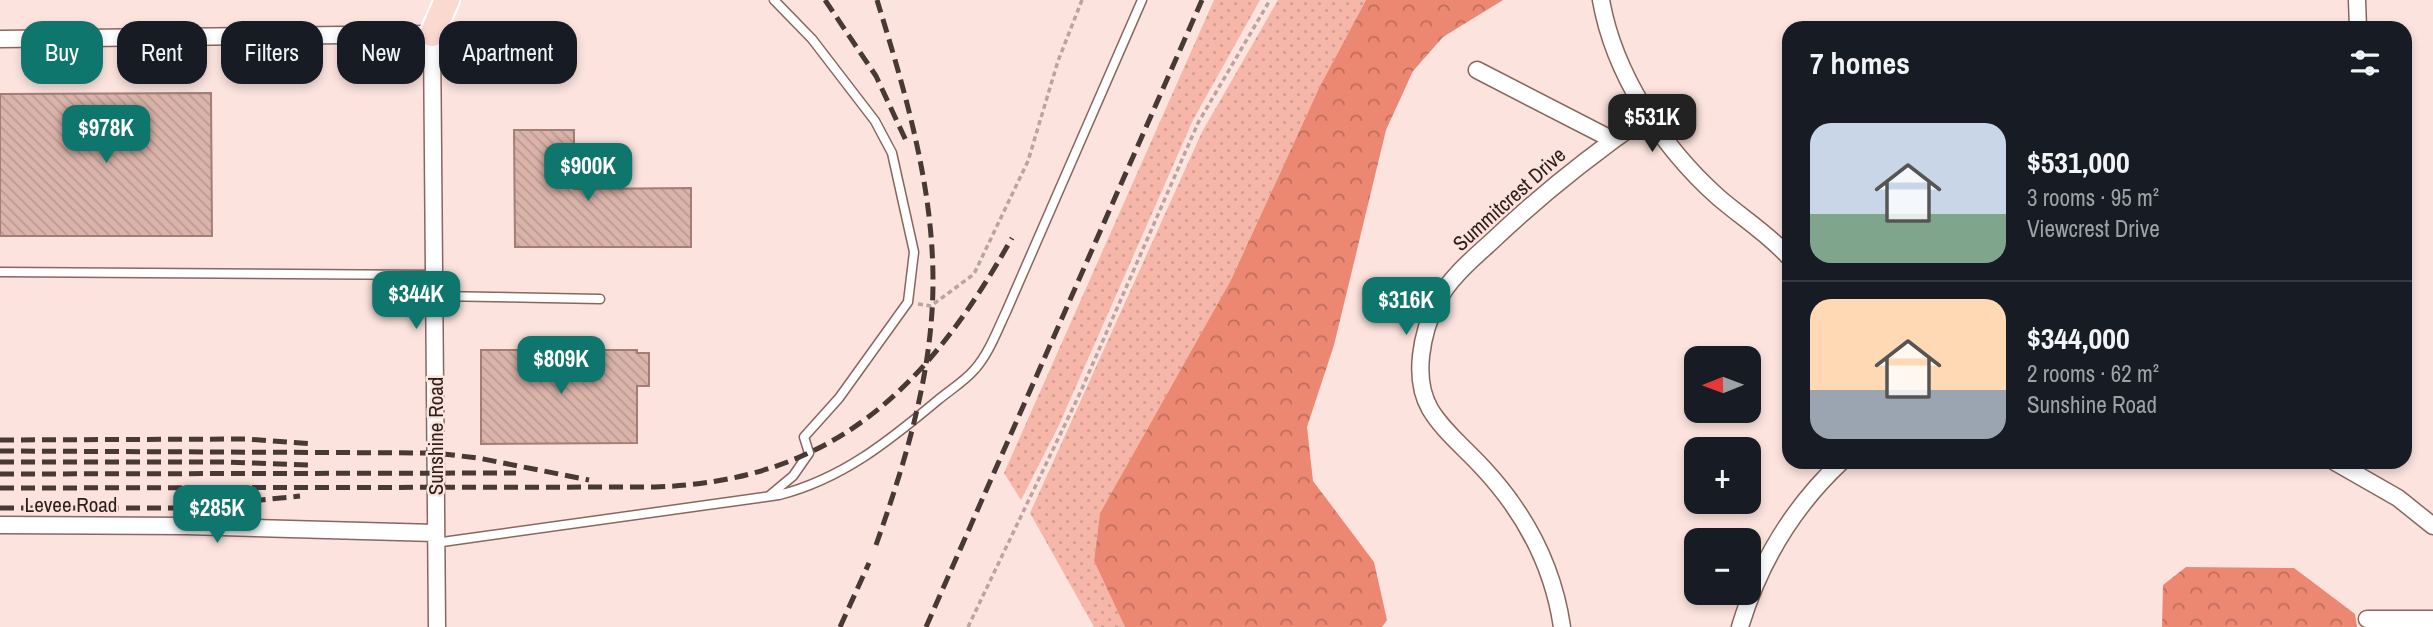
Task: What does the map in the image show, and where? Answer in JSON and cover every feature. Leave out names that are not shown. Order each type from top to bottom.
[{"type":"main road","name":"Sunshine Road","points":[[426,0],[432,34]]},
{"type":"main road","name":"Sunshine Road","points":[[432,34],[447,0]]},
{"type":"street","points":[[1601,0],[1606,25],[1647,116],[1695,174],[1782,251]]},
{"type":"street","points":[[2357,0],[2358,21]]},
{"type":"street","points":[[0,39],[432,34]]},
{"type":"street","name":"Sunshine Road","points":[[432,34],[436,627]]},
{"type":"street","points":[[1477,70],[1613,140]]},
{"type":"street","name":"Summitcrest Drive","points":[[1562,627],[1549,572],[1525,520],[1430,410],[1421,377],[1421,359],[1425,337],[1438,300],[1462,269],[1530,204],[1647,116]]},
{"type":"street","points":[[1740,627],[1761,572],[1777,541],[1819,483],[1834,469]]},
{"type":"street","points":[[2347,469],[2398,498],[2433,526]]},
{"type":"street","name":"Levee Road","points":[[0,525],[187,526],[435,538]]},
{"type":"street","points":[[2367,619],[2433,619]]},
{"type":"lane","points":[[767,498],[793,476],[809,453],[804,437],[839,398],[908,302],[914,252],[892,153],[874,121],[812,38],[774,0]]},
{"type":"lane","points":[[435,538],[767,498],[801,490],[853,466],[903,429],[976,368],[1006,312],[1142,0]]},
{"type":"lane","points":[[0,272],[434,275]]},
{"type":"lane","points":[[434,296],[600,299]]},
{"type":"path","points":[[908,302],[931,306],[974,274],[1028,161],[1058,61],[1082,0]]},
{"type":"path","points":[[968,627],[1080,393],[1198,123],[1270,0]]},
{"type":"shaded area","points":[[1214,0],[1260,0],[1193,120],[1059,425],[1021,500],[1004,473]]},
{"type":"shaded area","points":[[1278,0],[1366,0],[1319,88],[1231,280],[1100,513],[1094,561],[1125,627],[1094,627],[1030,513],[1202,132]]},
{"type":"green space","points":[[1366,0],[1503,0],[1443,37],[1413,71],[1386,130],[1334,345],[1307,427],[1313,481],[1374,562],[1387,620],[1382,627],[1125,627],[1094,561],[1100,513],[1231,280],[1319,88]]},
{"type":"green space","points":[[2186,567],[2294,568],[2355,614],[2357,627],[2162,627],[2163,585]]},
{"type":"building","points":[[211,93],[212,236],[0,236],[0,94]]},
{"type":"building","points":[[514,130],[574,130],[574,189],[691,188],[691,247],[515,247]]},
{"type":"building","points":[[481,350],[637,350],[637,353],[649,353],[649,386],[637,386],[637,443],[481,444]]},
{"type":"railway","points":[[825,0],[876,76],[908,145]]},
{"type":"railway","points":[[876,545],[898,481],[916,415],[928,349],[933,281],[932,245],[923,174],[898,69],[877,0]]},
{"type":"railway","points":[[926,627],[1202,0]]},
{"type":"railway","points":[[0,488],[655,487],[719,481],[775,467],[825,445],[870,416],[910,381],[946,339],[980,291],[1012,238]]},
{"type":"railway","points":[[0,440],[246,439],[313,444]]},
{"type":"railway","points":[[0,451],[435,453],[478,458],[589,480]]},
{"type":"railway","points":[[0,462],[227,462],[311,465]]},
{"type":"railway","points":[[0,474],[516,473]]},
{"type":"railway","points":[[0,508],[183,508],[300,496]]},
{"type":"railway","points":[[840,627],[869,563]]}]
